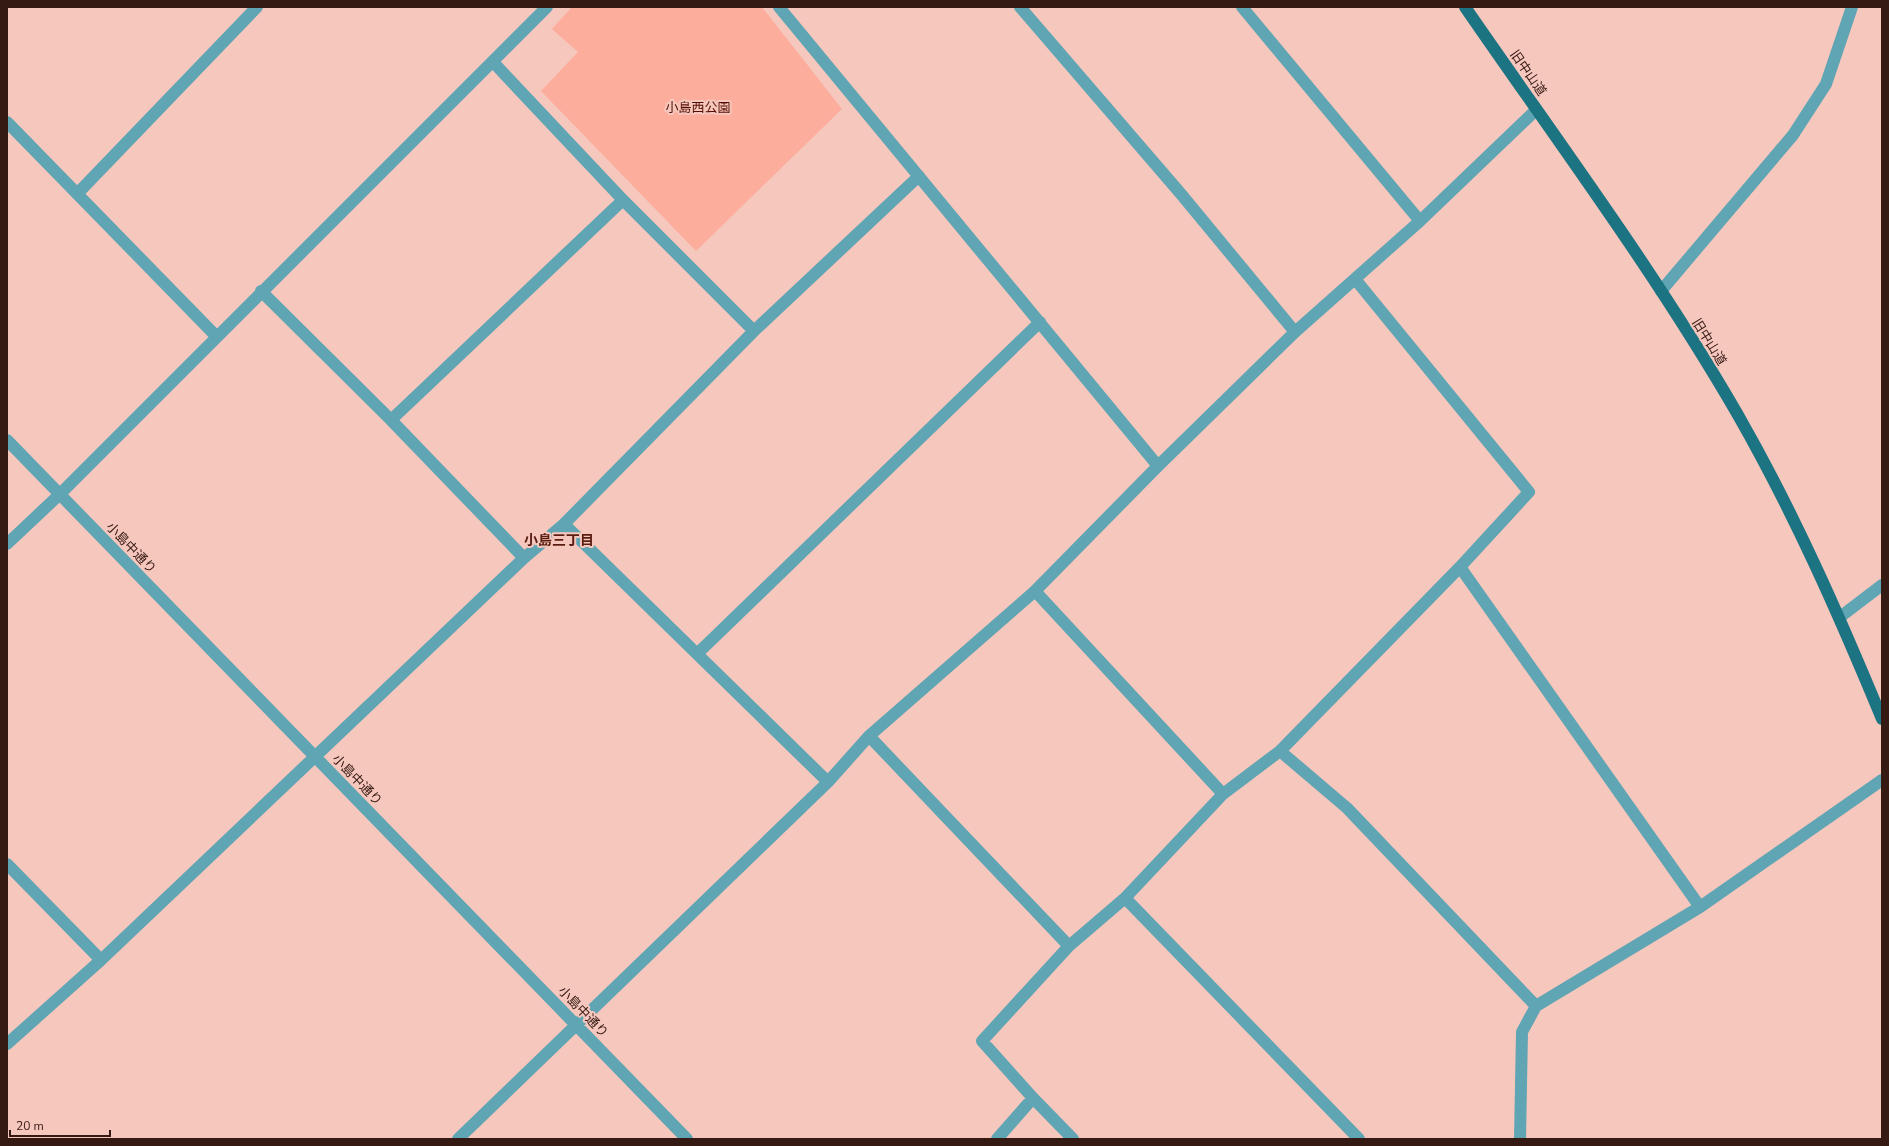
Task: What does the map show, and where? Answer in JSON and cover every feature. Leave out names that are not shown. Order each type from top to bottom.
[{"type":"main road","name":"旧中山道","points":[[1465,7],[1612,216],[1738,414],[1795,521],[1840,617],[1882,719]]},
{"type":"street","points":[[78,194],[257,7]]},
{"type":"street","points":[[7,544],[60,494],[261,291],[547,7]]},
{"type":"street","points":[[779,7],[1158,466]]},
{"type":"street","points":[[1020,7],[1180,194],[1295,332]]},
{"type":"street","points":[[1242,7],[1420,221]]},
{"type":"street","points":[[1661,291],[1793,135],[1826,84],[1852,7]]},
{"type":"street","points":[[493,62],[623,200],[754,331]]},
{"type":"street","points":[[458,1139],[828,782],[869,736],[1036,591],[1158,466],[1295,332],[1420,221],[1536,110]]},
{"type":"street","points":[[7,122],[217,337]]},
{"type":"street","points":[[7,1044],[101,960],[524,558],[564,524],[754,331],[919,176]]},
{"type":"street","points":[[391,420],[623,200]]},
{"type":"street","points":[[1073,1139],[1033,1098],[982,1041],[1069,946],[1126,898],[1224,794],[1280,751],[1460,567],[1528,492],[1355,279]]},
{"type":"street","points":[[261,291],[391,420],[524,558]]},
{"type":"street","points":[[698,653],[1040,322]]},
{"type":"street","name":"小島中通り","points":[[7,440],[314,757],[688,1139]]},
{"type":"street","points":[[564,524],[698,653],[828,782]]},
{"type":"street","points":[[1460,567],[1700,907]]},
{"type":"street","points":[[1840,617],[1882,585]]},
{"type":"street","points":[[1036,591],[1224,794]]},
{"type":"street","points":[[869,736],[1069,946]]},
{"type":"street","points":[[1280,751],[1347,808],[1536,1006]]},
{"type":"street","points":[[1520,1139],[1522,1032],[1536,1006],[1700,907],[1882,780]]},
{"type":"street","points":[[7,864],[101,960]]},
{"type":"street","points":[[1126,898],[1359,1139]]},
{"type":"street","points":[[997,1139],[1033,1098]]},
{"type":"green space","name":"小島西公園","points":[[572,7],[762,7],[842,109],[696,251],[541,91],[578,52],[552,29]]},
{"type":"district","name":"小島三丁目","points":[[559,540]]}]
